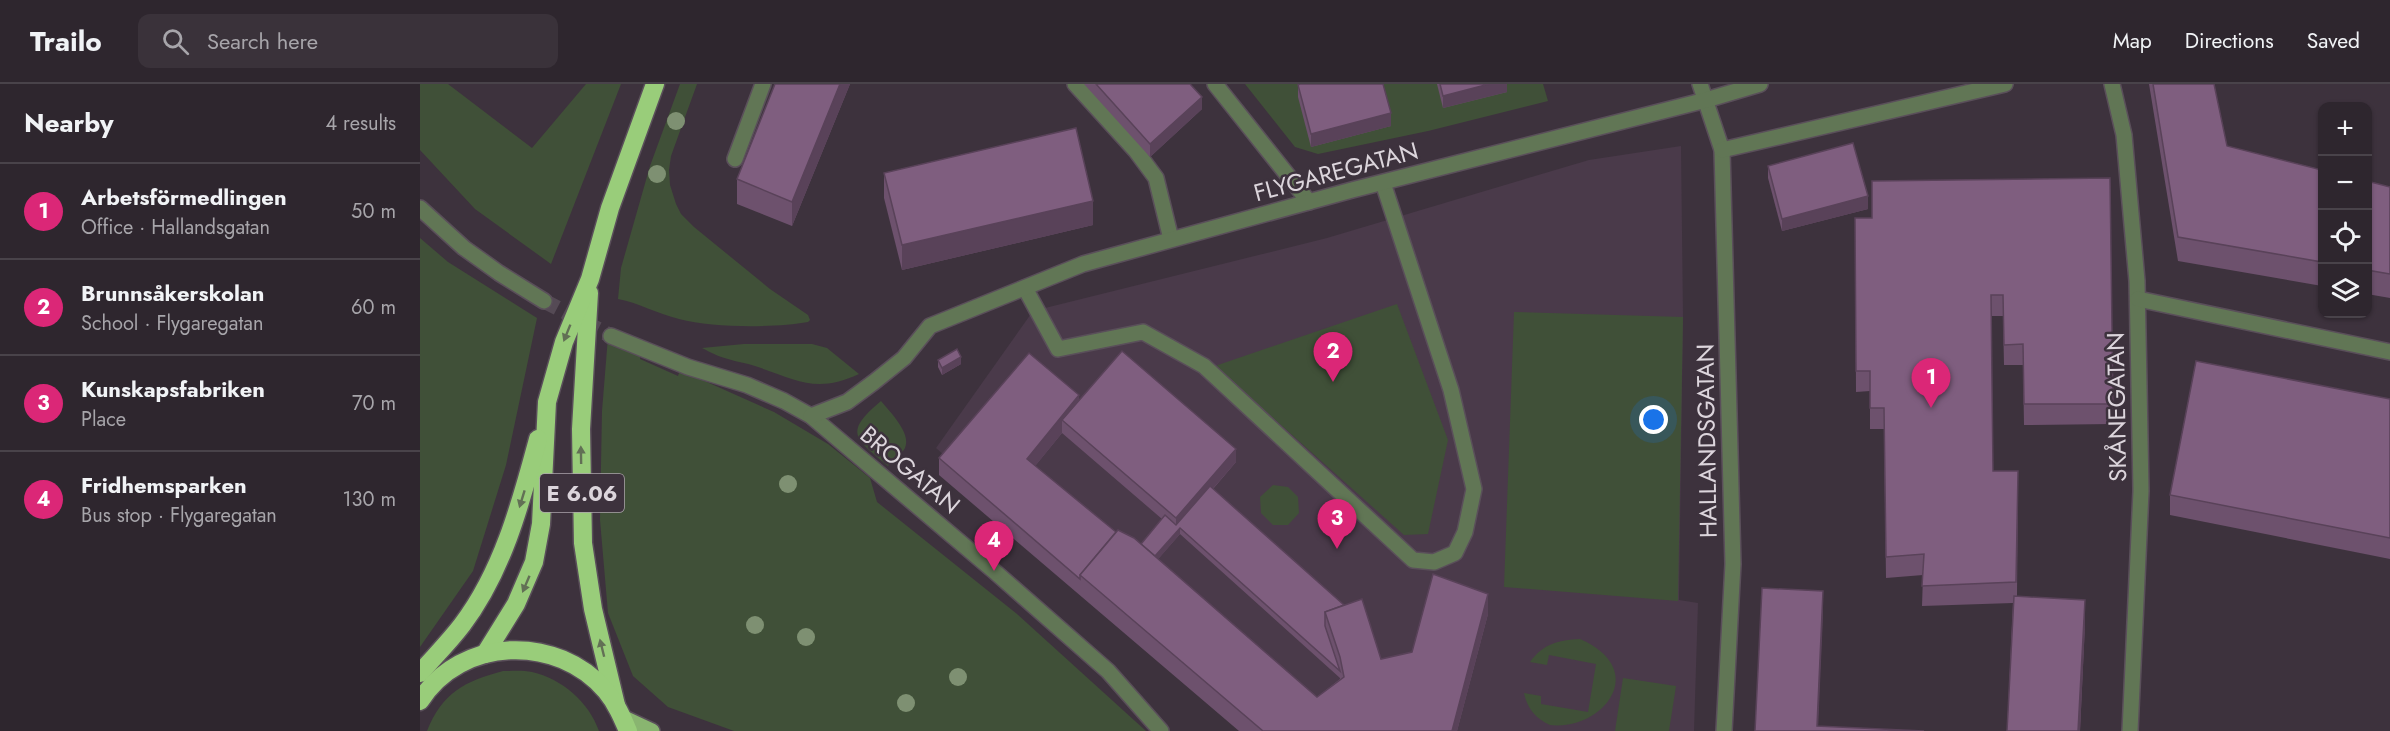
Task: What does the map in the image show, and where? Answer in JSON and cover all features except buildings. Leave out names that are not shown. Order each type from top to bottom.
[{"type":"highway","name":"E 6.06","points":[[420,673],[463,624],[498,562],[521,503],[564,342],[590,279],[610,208],[655,84]]},
{"type":"highway","name":"E 6.06","points":[[590,279],[581,429],[583,543],[593,609],[622,718]]},
{"type":"highway","name":"E 6.06","points":[[485,654],[516,604],[534,562],[541,524],[547,402]]},
{"type":"highway","points":[[421,698],[444,675],[464,662],[485,654],[518,649],[567,660],[594,679],[622,718]]},
{"type":"main road","points":[[622,718],[652,731]]},
{"type":"street","points":[[735,159],[764,84]]},
{"type":"street","points":[[1075,84],[1136,151],[1156,178],[1171,239]]},
{"type":"street","points":[[1215,84],[1309,202]]},
{"type":"street","points":[[1700,84],[1706,100]]},
{"type":"street","name":"FLYGAREGATAN","points":[[811,416],[846,402],[874,382],[904,358],[930,326],[1083,264],[1309,202],[1706,100],[1760,84]]},
{"type":"street","points":[[1722,150],[2005,84]]},
{"type":"street","name":"SKÅNEGATAN","points":[[2112,84],[2124,135],[2138,299],[2141,491],[2130,731]]},
{"type":"street","name":"HALLANDSGATAN","points":[[1706,100],[1722,150],[1733,564],[1724,731]]},
{"type":"street","points":[[1025,288],[1058,349],[1143,332],[1204,366],[1413,560],[1434,562],[1455,553],[1465,532],[1474,489],[1451,390],[1383,183]]},
{"type":"street","points":[[420,208],[464,248],[544,301]]},
{"type":"street","points":[[2138,299],[2390,352]]},
{"type":"street","name":"BROGATAN","points":[[611,336],[688,367],[747,384],[811,416],[1108,671],[1161,731]]},
{"type":"shaded area","points":[[1681,146],[1683,316],[1679,600],[1698,603],[1694,731],[1249,731],[936,448],[1033,311],[1327,238],[1589,160]]},
{"type":"green space","points":[[420,84],[448,84],[532,148],[586,84],[621,84],[551,264],[475,209],[420,150]]},
{"type":"green space","points":[[680,84],[697,84],[671,156],[669,170],[670,185],[681,214],[770,289],[808,315],[810,320],[808,322],[761,326],[709,324],[671,317],[618,299],[621,268],[650,166]]},
{"type":"green space","points":[[1245,84],[1543,84],[1548,101],[1428,131],[1318,154],[1295,147]]},
{"type":"green space","points":[[420,238],[448,262],[537,318],[506,465],[473,571],[420,647]]},
{"type":"green space","points":[[1397,304],[1448,440],[1428,534],[1404,535],[1215,366]]},
{"type":"green space","points":[[1514,312],[1683,317],[1678,601],[1504,587]]},
{"type":"green space","points":[[608,337],[640,352],[640,359],[678,376],[680,370],[774,412],[828,444],[870,478],[877,502],[1017,614],[1146,731],[734,731],[668,707],[633,676],[608,613],[600,520],[602,411]]},
{"type":"green space","points":[[744,344],[812,344],[827,348],[859,374],[831,383],[807,383],[725,358],[702,348]]},
{"type":"green space","points":[[881,401],[903,429],[906,442],[904,450],[888,466],[861,442],[858,435],[861,421]]},
{"type":"green space","points":[[1273,485],[1288,487],[1298,497],[1299,513],[1288,525],[1273,525],[1261,513],[1260,497]]},
{"type":"green space","points":[[1580,639],[1601,652],[1613,666],[1616,681],[1612,696],[1602,709],[1587,718],[1569,724],[1550,725],[1540,720],[1533,712],[1524,693],[1541,696],[1541,704],[1588,712],[1596,664],[1549,655],[1547,665],[1530,662],[1540,651],[1552,644]]},
{"type":"green space","points":[[503,671],[532,672],[564,686],[589,711],[599,731],[427,731],[440,707],[456,690],[477,679]]},
{"type":"green space","points":[[1623,678],[1676,686],[1669,731],[1615,731]]},
{"type":"tunnel","points":[[544,301],[611,336]]},
{"type":"place","name":"Brunnsåkerskolan","points":[[1333,382]]},
{"type":"place","name":"Arbetsförmedlingen","points":[[1931,408]]},
{"type":"place","name":"Kunskapsfabriken","points":[[1337,549]]},
{"type":"place","name":"Fridhemsparken","points":[[994,571]]}]
